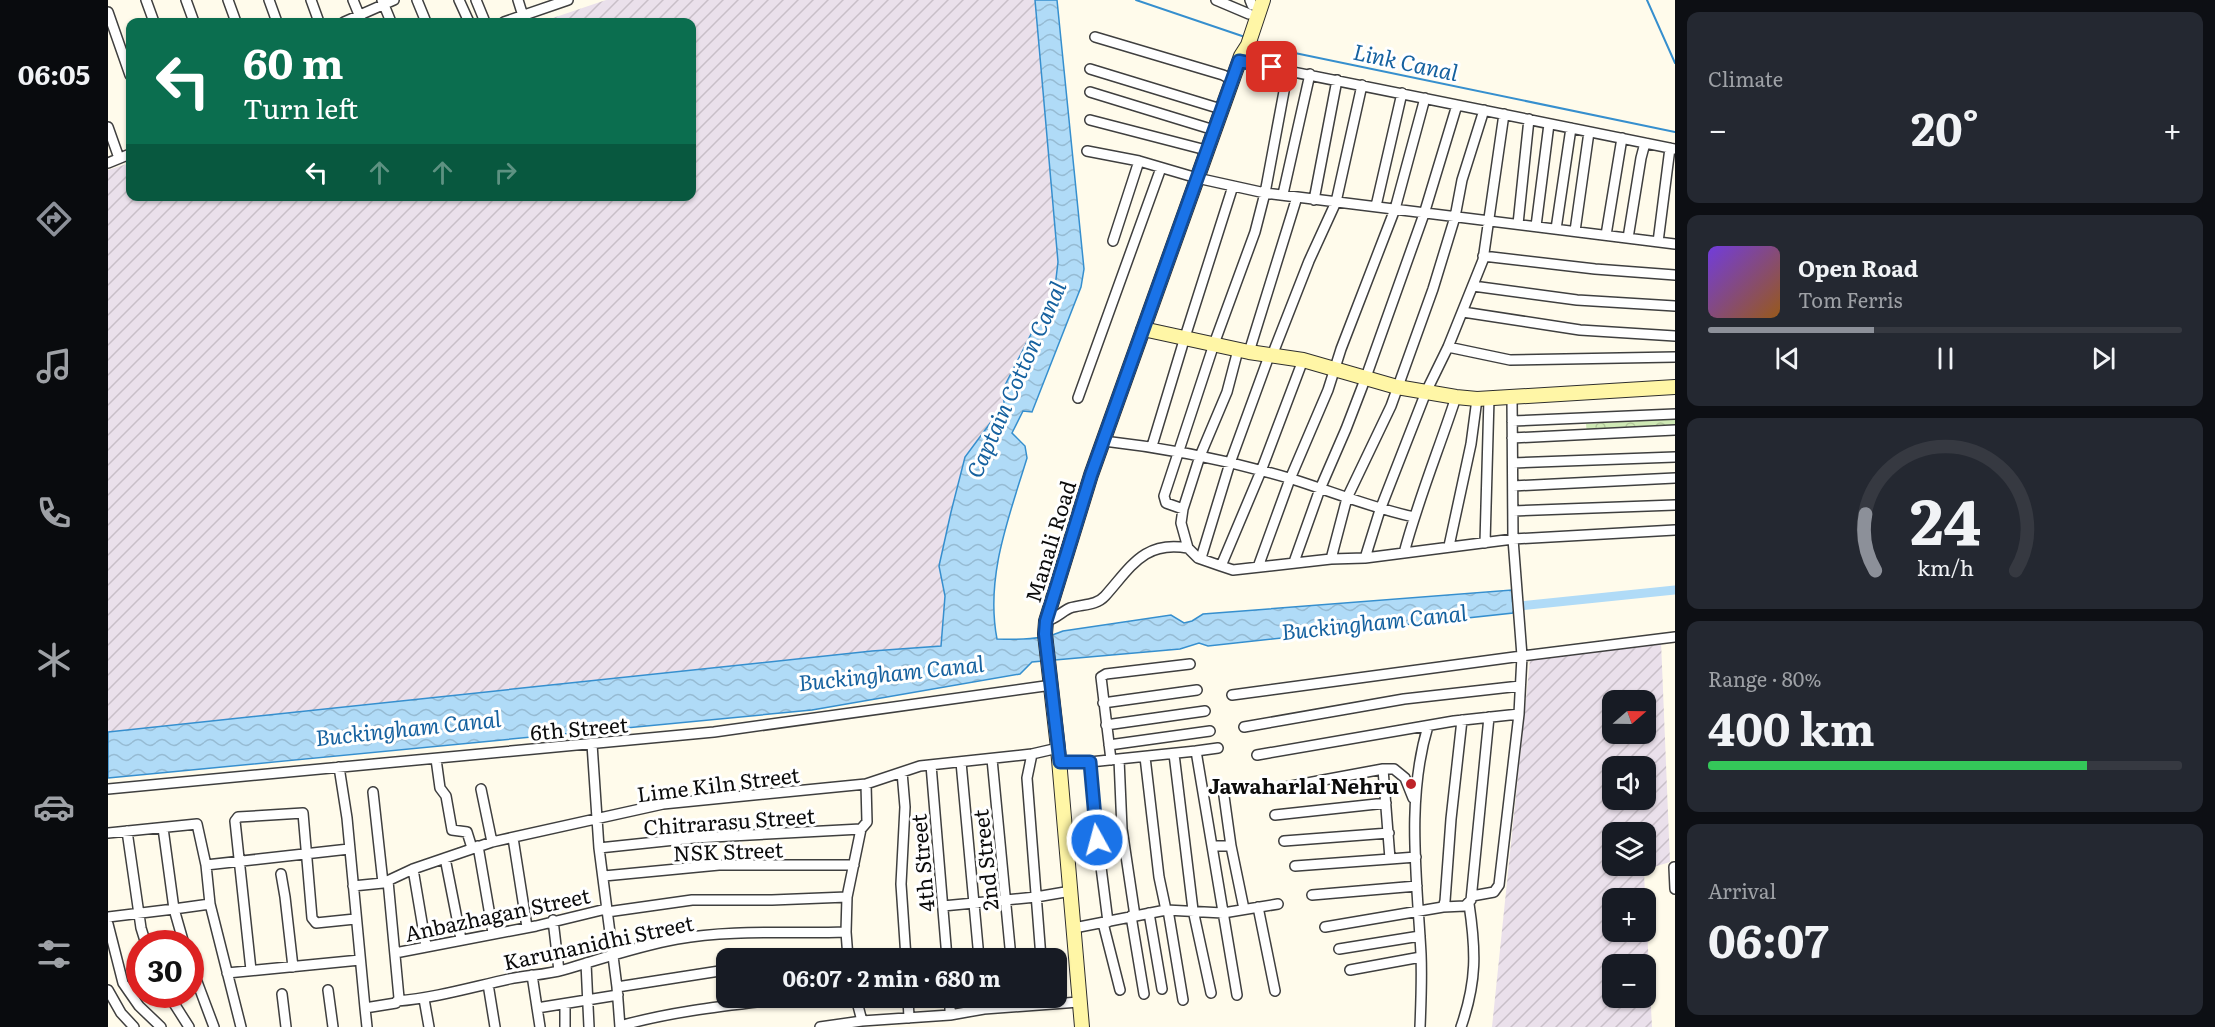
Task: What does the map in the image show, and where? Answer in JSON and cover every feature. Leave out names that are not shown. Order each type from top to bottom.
[{"type":"main road","name":"Manali Road","points":[[1082,1027],[1059,755],[1045,628],[1091,475],[1232,80],[1253,9]]},
{"type":"main road","points":[[1143,329],[1243,351],[1303,360],[1397,387],[1456,398],[1512,397],[1675,387]]},
{"type":"street","points":[[146,0],[153,18]]},
{"type":"street","points":[[186,0],[193,18]]},
{"type":"street","points":[[228,0],[235,18]]},
{"type":"street","points":[[269,0],[276,18]]},
{"type":"street","points":[[311,0],[318,18]]},
{"type":"street","points":[[353,0],[361,18]]},
{"type":"street","points":[[362,18],[383,2],[394,0]]},
{"type":"street","points":[[417,0],[424,18]]},
{"type":"street","points":[[459,0],[467,18]]},
{"type":"street","points":[[476,0],[483,18]]},
{"type":"street","points":[[518,0],[523,16]]},
{"type":"street","points":[[1216,0],[1253,9]]},
{"type":"street","points":[[517,18],[543,4],[564,1]]},
{"type":"street","points":[[383,2],[389,18]]},
{"type":"street","points":[[108,12],[126,64]]},
{"type":"street","points":[[1095,38],[1223,75],[1232,80]]},
{"type":"street","points":[[1242,51],[1288,70],[1673,149],[1658,242]]},
{"type":"street","points":[[1090,69],[1221,109]]},
{"type":"street","points":[[1183,509],[1166,503],[1164,496],[1214,344],[1255,232],[1265,193],[1288,70]]},
{"type":"street","points":[[1283,194],[1310,74]]},
{"type":"street","points":[[1314,200],[1337,80]]},
{"type":"street","points":[[1201,558],[1230,463],[1269,356],[1273,353],[1309,261],[1336,202],[1362,85]]},
{"type":"street","points":[[1090,92],[1214,130]]},
{"type":"street","points":[[1376,206],[1402,93]]},
{"type":"street","points":[[1258,567],[1395,209],[1425,98]]},
{"type":"street","points":[[1294,562],[1320,489],[1366,377],[1424,214],[1457,105]]},
{"type":"street","points":[[1331,559],[1347,498],[1391,406],[1433,289],[1455,217],[1462,180],[1484,110]]},
{"type":"street","points":[[1365,558],[1380,510],[1426,392],[1448,348],[1483,256],[1504,114]]},
{"type":"street","points":[[1518,224],[1529,119]]},
{"type":"street","points":[[1090,120],[1206,150]]},
{"type":"street","points":[[1536,226],[1549,124]]},
{"type":"street","points":[[108,127],[119,158]]},
{"type":"street","points":[[1556,229],[1571,128]]},
{"type":"street","points":[[1575,231],[1589,132]]},
{"type":"street","points":[[1606,235],[1622,138]]},
{"type":"street","points":[[1628,238],[1641,158],[1646,143]]},
{"type":"street","points":[[1087,150],[1265,193],[1675,244]]},
{"type":"street","points":[[108,163],[126,155]]},
{"type":"street","points":[[1113,241],[1138,161]]},
{"type":"street","points":[[1078,398],[1161,168]]},
{"type":"street","points":[[1152,446],[1233,186]]},
{"type":"street","points":[[1297,197],[1243,351],[1200,456],[1183,509],[1181,523],[1188,548],[1198,558],[1233,570],[1294,562],[1365,558],[1513,539],[1675,530]]},
{"type":"street","points":[[1483,256],[1595,269],[1675,275]]},
{"type":"street","points":[[1473,286],[1577,300],[1675,306]]},
{"type":"street","points":[[1463,312],[1580,330],[1675,336]]},
{"type":"street","points":[[1448,348],[1510,360],[1675,357]]},
{"type":"street","points":[[1221,566],[1261,471],[1303,360]]},
{"type":"street","points":[[1325,927],[1443,907],[1494,892],[1499,885],[1519,714],[1522,656],[1513,539],[1512,397]]},
{"type":"street","points":[[1404,553],[1414,517],[1456,398]]},
{"type":"street","points":[[1483,398],[1485,543]]},
{"type":"street","points":[[1449,546],[1483,398]]},
{"type":"street","points":[[1512,422],[1675,414]]},
{"type":"street","points":[[1580,418],[1581,434]]},
{"type":"street","points":[[1512,438],[1675,430]]},
{"type":"street","points":[[1104,441],[1152,446],[1230,463],[1290,479],[1380,510],[1414,517]]},
{"type":"street","points":[[1513,463],[1675,457]]},
{"type":"street","points":[[1513,486],[1675,478]]},
{"type":"street","points":[[1513,511],[1675,505]]},
{"type":"street","points":[[1045,628],[1062,612],[1097,602],[1143,555],[1168,546],[1188,548]]},
{"type":"street","points":[[1232,695],[1675,637]]},
{"type":"street","points":[[1144,994],[1115,760],[1109,746],[1100,680],[1103,675],[1190,664]]},
{"type":"street","name":"6th Street","points":[[108,789],[714,732],[1052,685]]},
{"type":"street","points":[[1244,727],[1404,699],[1520,686]]},
{"type":"street","points":[[1103,703],[1197,690]]},
{"type":"street","points":[[1107,725],[1205,711]]},
{"type":"street","points":[[1257,755],[1462,720],[1519,714]]},
{"type":"street","points":[[1461,1027],[1470,1001],[1475,958],[1470,900],[1489,717]]},
{"type":"street","points":[[1443,907],[1450,819],[1462,720]]},
{"type":"street","points":[[1420,1027],[1421,957],[1415,806],[1420,754],[1428,726]]},
{"type":"street","points":[[1109,746],[1210,731]]},
{"type":"street","points":[[592,744],[599,848],[620,1026],[645,1018],[716,1008]]},
{"type":"street","name":"Lime Kiln Street","points":[[353,886],[386,882],[413,869],[492,842],[663,804],[866,784],[931,765],[1032,754],[1059,755],[1090,762],[1218,748]]},
{"type":"street","points":[[1196,751],[1222,913],[1238,995]]},
{"type":"street","points":[[1032,754],[1027,778],[1040,948]]},
{"type":"street","points":[[1174,754],[1193,910],[1211,993]]},
{"type":"street","points":[[1145,757],[1159,877],[1183,1000]]},
{"type":"street","points":[[436,759],[440,788],[446,796],[452,830],[467,832],[475,847],[493,933]]},
{"type":"street","name":"2nd Street","points":[[992,759],[1010,948]]},
{"type":"street","points":[[961,762],[978,948]]},
{"type":"street","points":[[1090,762],[1106,923],[1120,990]]},
{"type":"street","name":"4th Street","points":[[931,765],[946,948]]},
{"type":"street","points":[[339,767],[350,849],[367,1027]]},
{"type":"street","points":[[1269,790],[1383,769],[1394,769],[1406,778],[1415,806]]},
{"type":"street","points":[[1383,769],[1390,859]]},
{"type":"street","points":[[902,772],[905,807],[901,884],[905,948]]},
{"type":"street","points":[[847,948],[847,897],[861,829],[867,822],[866,784]]},
{"type":"street","points":[[481,789],[492,842]]},
{"type":"street","points":[[373,792],[395,952],[399,998],[397,1001]]},
{"type":"street","points":[[1224,796],[1231,846],[1244,909]]},
{"type":"street","points":[[1275,815],[1386,803]]},
{"type":"street","points":[[251,970],[241,860],[235,821],[238,818],[303,813],[313,921],[316,923],[355,919]]},
{"type":"street","points":[[108,833],[197,824],[206,865],[210,904],[241,1027]]},
{"type":"street","points":[[163,828],[174,909],[180,930]]},
{"type":"street","name":"Chitrarasu Street","points":[[599,848],[694,838],[861,829]]},
{"type":"street","points":[[128,831],[142,930]]},
{"type":"street","points":[[1284,841],[1389,833]]},
{"type":"street","points":[[513,838],[527,927]]},
{"type":"street","points":[[1212,846],[1228,844],[1231,846]]},
{"type":"street","points":[[206,865],[350,849]]},
{"type":"street","points":[[1295,866],[1416,857]]},
{"type":"street","points":[[445,858],[461,939]]},
{"type":"street","name":"NSK Street","points":[[604,876],[719,865],[854,865]]},
{"type":"street","points":[[1673,867],[1675,889]]},
{"type":"street","points":[[413,869],[426,946]]},
{"type":"street","points":[[281,874],[293,967]]},
{"type":"street","points":[[1312,895],[1418,886]]},
{"type":"street","points":[[943,906],[1036,897],[1071,891]]},
{"type":"street","name":"Anbazhagan Street","points":[[395,952],[554,920],[692,900],[847,897]]},
{"type":"street","points":[[108,917],[210,904]]},
{"type":"street","points":[[1074,928],[1167,910],[1222,913],[1278,904]]},
{"type":"street","points":[[1258,907],[1275,991]]},
{"type":"street","points":[[1149,913],[1162,989]]},
{"type":"street","points":[[554,920],[558,971]]},
{"type":"street","points":[[108,924],[123,983],[139,1006],[161,1027]]},
{"type":"street","name":"Karunanidhi Street","points":[[364,1008],[397,1001],[424,999],[558,971],[612,954],[678,939],[746,932],[785,934],[846,932]]},
{"type":"street","points":[[1339,949],[1420,936]]},
{"type":"street","points":[[1350,970],[1421,957]]},
{"type":"street","points":[[227,973],[360,960]]},
{"type":"street","points":[[586,963],[589,1027]]},
{"type":"street","points":[[537,1008],[565,1005],[617,991],[716,972]]},
{"type":"street","points":[[532,975],[540,1027]]},
{"type":"street","points":[[488,984],[495,1027]]},
{"type":"street","points":[[108,990],[125,1023],[134,1027]]},
{"type":"street","points":[[328,990],[333,1027]]},
{"type":"street","points":[[282,994],[286,1027]]},
{"type":"street","points":[[424,999],[429,1027]]},
{"type":"street","points":[[204,1000],[214,1027]]},
{"type":"street","points":[[1067,1002],[1079,1002]]},
{"type":"street","points":[[565,1005],[565,1027]]},
{"type":"street","points":[[177,1008],[189,1027]]},
{"type":"street","points":[[859,1008],[862,1021]]},
{"type":"street","points":[[908,1008],[909,1018]]},
{"type":"street","points":[[950,1008],[950,1015]]},
{"type":"street","points":[[820,1027],[862,1021],[950,1015],[988,1008]]},
{"type":"shaded area","points":[[606,0],[1035,0],[1058,262],[1055,287],[1002,391],[1004,402],[1000,416],[965,457],[939,566],[945,596],[941,646],[872,651],[108,732],[108,170],[126,164],[126,201],[696,201],[696,18],[553,18]]},
{"type":"shaded area","points":[[1661,641],[1670,862],[1656,866],[1656,822],[1602,822],[1602,876],[1644,876],[1645,888],[1602,888],[1602,942],[1648,942],[1648,954],[1602,954],[1602,1008],[1651,1008],[1652,1027],[1492,1027],[1530,660]]},
{"type":"green space","points":[[1675,419],[1675,428],[1587,434],[1586,424]]},
{"type":"water","name":"Captain Cotton Canal","points":[[1035,0],[1057,0],[1084,269],[1081,287],[1032,412],[1023,411],[1012,433],[1025,446],[1027,458],[1006,525],[996,570],[994,616],[997,639],[1039,638],[1063,631],[1171,615],[1184,623],[1203,614],[1512,590],[1513,613],[1208,646],[1199,643],[1180,649],[1032,662],[1020,674],[812,710],[108,778],[108,732],[872,651],[941,646],[945,596],[939,566],[965,457],[994,418],[1000,416],[1004,402],[1002,391],[1055,287],[1058,262]]},
{"type":"waterway","name":"Link Canal","points":[[1136,0],[1245,37]]},
{"type":"waterway","points":[[1647,0],[1675,63]]},
{"type":"waterway","name":"Link Canal","points":[[1256,41],[1290,52],[1675,132]]},
{"type":"waterway","name":"Buckingham Canal","points":[[1510,607],[1675,590]]},
{"type":"place","name":"Jawaharlal Nehru","points":[[1411,784]]},
{"type":"route","points":[[1097,840],[1090,762],[1060,762],[1045,634],[1046,621],[1091,475],[1239,61],[1272,67]]}]
